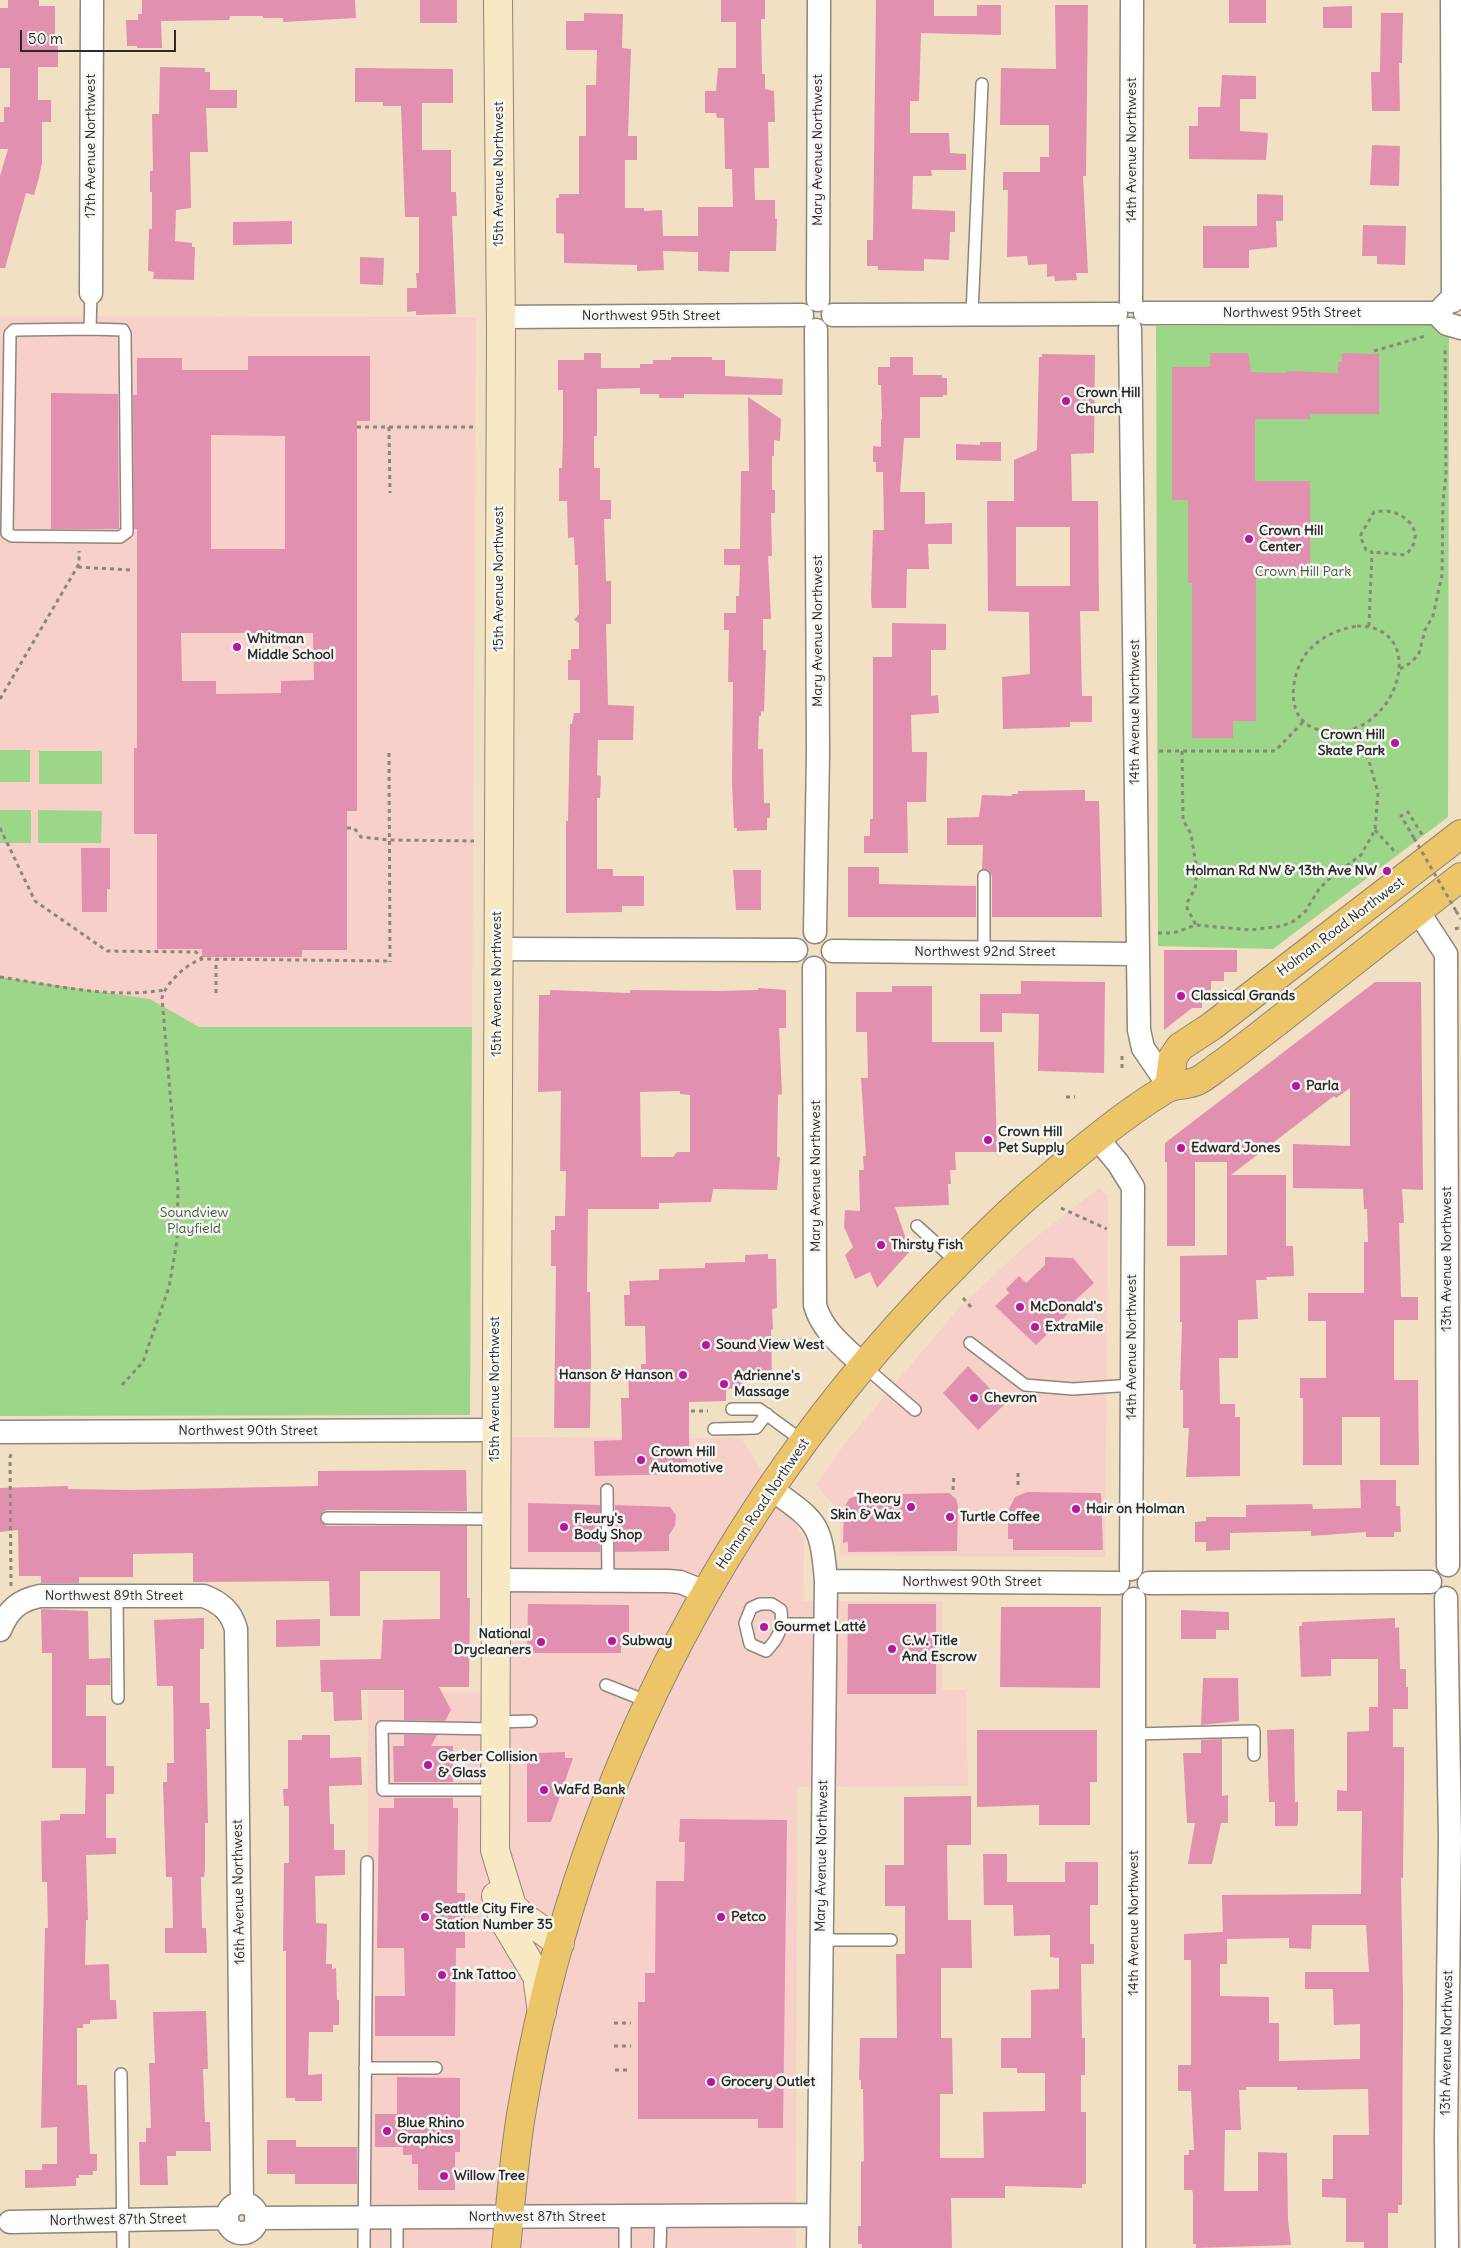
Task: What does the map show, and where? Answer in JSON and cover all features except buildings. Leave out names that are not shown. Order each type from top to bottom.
[{"type":"main road","name":"15th Avenue Northwest","points":[[498,0],[500,317],[495,1850],[512,1906],[522,1916],[560,1943]]},
{"type":"main road","name":"Holman Road Northwest","points":[[1169,1086],[1173,1057],[1180,1048],[1212,1026],[1461,834]]},
{"type":"main road","name":"Holman Road Northwest","points":[[542,2012],[560,1943],[599,1818],[649,1702],[705,1592],[770,1488],[898,1324],[1034,1190],[1097,1138],[1169,1086],[1195,1083],[1239,1052],[1461,877]]},
{"type":"main road","points":[[495,1850],[498,1907],[537,1976],[542,2012],[522,2107],[506,2248]]},
{"type":"street","name":"17th Avenue Northwest","points":[[91,292],[92,0]]},
{"type":"street","name":"Mary Avenue Northwest","points":[[815,932],[818,754],[817,315],[819,0]]},
{"type":"street","name":"14th Avenue Northwest","points":[[1132,0],[1131,314],[1136,954],[1140,1041],[1169,1086]]},
{"type":"street","points":[[1452,0],[1451,306],[1447,324],[1453,335]]},
{"type":"street","name":"Northwest 95th Street","points":[[500,317],[1131,314],[1451,306]]},
{"type":"street","points":[[1418,911],[1453,954]]},
{"type":"street","points":[[815,932],[825,935],[830,940],[833,951],[828,963],[814,968],[802,964],[796,950],[802,937],[815,932]]},
{"type":"street","points":[[497,949],[796,950]]},
{"type":"street","name":"Northwest 92nd Street","points":[[833,951],[1136,954]]},
{"type":"street","name":"13th Avenue Northwest","points":[[1453,954],[1454,1569]]},
{"type":"street","name":"Mary Avenue Northwest","points":[[814,968],[815,1305],[820,1320],[828,1331],[864,1366]]},
{"type":"street","name":"14th Avenue Northwest","points":[[1097,1138],[1118,1163],[1132,1187],[1132,1385],[1125,1576]]},
{"type":"street","name":"Northwest 90th Street","points":[[0,1432],[495,1430]]},
{"type":"street","name":"Mary Avenue Northwest","points":[[770,1488],[810,1518],[818,1530],[826,1581],[818,2248]]},
{"type":"street","points":[[1454,1569],[1435,1569],[1430,1582],[1437,1596],[1454,1595]]},
{"type":"street","points":[[1125,1576],[1143,1572],[1141,1591],[1430,1582]]},
{"type":"street","name":"Northwest 90th Street","points":[[826,1581],[1125,1576]]},
{"type":"street","points":[[495,1580],[680,1582],[705,1592]]},
{"type":"street","name":"14th Avenue Northwest","points":[[1134,2248],[1134,1734],[1141,1591]]},
{"type":"street","name":"13th Avenue Northwest","points":[[1447,2248],[1446,2137],[1454,1595]]},
{"type":"street","name":"Northwest 89th Street","points":[[5,1620],[23,1601],[40,1596],[204,1596]]},
{"type":"street","name":"16th Avenue Northwest","points":[[204,1596],[218,1601],[227,1610],[236,1629],[242,2224]]},
{"type":"street","name":"Northwest 87th Street","points":[[3,2223],[124,2219],[242,2224],[364,2217],[818,2215]]},
{"type":"lane","points":[[972,314],[982,84]]},
{"type":"lane","points":[[90,330],[91,292]]},
{"type":"lane","points":[[14,330],[90,330],[123,330],[126,334],[127,532],[120,537],[12,536],[7,533],[10,334],[14,330]]},
{"type":"lane","points":[[984,876],[984,952]]},
{"type":"lane","points":[[918,1226],[958,1263]]},
{"type":"lane","points":[[970,1343],[1025,1384],[1073,1389],[1132,1385]]},
{"type":"lane","points":[[864,1366],[915,1410]]},
{"type":"lane","points":[[732,1409],[759,1409],[804,1442]]},
{"type":"lane","points":[[714,1429],[756,1428],[767,1414]]},
{"type":"lane","points":[[607,1490],[608,1580]]},
{"type":"lane","points":[[327,1518],[495,1519]]},
{"type":"lane","points":[[116,1596],[118,1698]]},
{"type":"lane","points":[[782,1624],[825,1624]]},
{"type":"lane","points":[[606,1685],[649,1702]]},
{"type":"lane","points":[[495,1790],[383,1790],[382,1728],[496,1725],[531,1721]]},
{"type":"lane","points":[[1134,1734],[1254,1731],[1254,1755]]},
{"type":"lane","points":[[364,2248],[367,1862]]},
{"type":"lane","points":[[821,1940],[891,1940]]},
{"type":"lane","points":[[365,2068],[436,2068]]},
{"type":"lane","points":[[121,2074],[124,2248]]},
{"type":"lane","points":[[624,2216],[625,2248]]},
{"type":"lane","points":[[660,2216],[660,2248]]},
{"type":"lane","points":[[397,2217],[397,2248]]},
{"type":"path","points":[[1374,351],[1429,335]]},
{"type":"path","points":[[1400,669],[1412,662],[1419,653],[1425,630],[1432,616],[1442,575],[1443,501],[1453,335]]},
{"type":"path","points":[[357,427],[474,427]]},
{"type":"path","points":[[388,427],[390,493]]},
{"type":"path","points":[[1387,510],[1406,517],[1414,529],[1415,537],[1412,549],[1405,555],[1372,552],[1366,550],[1360,536],[1370,515],[1374,512],[1387,510]]},
{"type":"path","points":[[1369,626],[1372,552]]},
{"type":"path","points":[[0,699],[78,565],[131,570]]},
{"type":"path","points":[[1369,626],[1380,630],[1396,649],[1400,669],[1398,681],[1389,702],[1368,722],[1354,728],[1346,731],[1323,731],[1303,722],[1296,710],[1294,689],[1301,661],[1309,650],[1332,633],[1345,628],[1369,626]]},
{"type":"path","points":[[1159,751],[1276,751],[1303,722]]},
{"type":"path","points":[[1159,932],[1173,932],[1196,925],[1265,929],[1294,921],[1305,912],[1319,889],[1329,879],[1361,854],[1375,830],[1378,793],[1375,778],[1354,728]]},
{"type":"path","points":[[1182,751],[1183,820],[1191,834],[1197,871],[1195,889],[1188,901],[1187,908],[1196,925]]},
{"type":"path","points":[[0,828],[35,901],[107,951],[196,952],[201,957],[216,960],[390,961],[390,752]]},
{"type":"path","points":[[1424,838],[1408,812],[1401,816],[1461,919]]},
{"type":"path","points":[[347,828],[354,828],[361,838],[474,841]]},
{"type":"path","points":[[1375,830],[1394,851],[1406,852]]},
{"type":"path","points":[[1456,930],[1461,927]]},
{"type":"path","points":[[0,978],[111,991],[146,993],[164,990],[186,968],[201,957]]},
{"type":"path","points":[[216,960],[216,993]]},
{"type":"path","points":[[122,1384],[143,1362],[169,1287],[177,1241],[178,1186],[162,1024],[164,990]]},
{"type":"path","points":[[1066,1096],[1075,1096]]},
{"type":"path","points":[[1061,1208],[1107,1229]]},
{"type":"path","points":[[963,1298],[972,1308]]},
{"type":"path","points":[[766,1341],[804,1340]]},
{"type":"path","points":[[691,1411],[708,1411]]},
{"type":"path","points":[[5,1620],[10,1457]]},
{"type":"path","points":[[1018,1473],[1018,1489]]},
{"type":"path","points":[[953,1490],[954,1474]]},
{"type":"path","points":[[614,2023],[631,2023]]},
{"type":"path","points":[[614,2046],[631,2046]]},
{"type":"path","points":[[615,2070],[631,2070]]},
{"type":"shaded area","name":"Whitman Middle School","points":[[0,316],[476,317],[472,1027],[199,1027],[150,999],[0,977]]},
{"type":"shaded area","points":[[1099,1188],[1108,1195],[1105,1557],[840,1556],[840,1512],[816,1485],[846,1442],[958,1309],[1026,1245]]},
{"type":"shaded area","points":[[495,1437],[741,1438],[804,1538],[803,1601],[942,1601],[942,1690],[966,1690],[968,1786],[797,1787],[796,2248],[367,2248],[368,1692],[495,1692]]},
{"type":"green space","name":"Crown Hill Park","points":[[1449,325],[1448,817],[1273,949],[1158,946],[1156,326]]},
{"type":"green space","points":[[0,750],[30,750],[30,782],[0,782]]},
{"type":"green space","points":[[39,751],[102,751],[102,784],[39,784]]},
{"type":"green space","points":[[0,810],[31,810],[31,843],[0,843]]},
{"type":"green space","points":[[38,810],[102,811],[101,843],[38,843]]},
{"type":"green space","name":"Soundview Playfield","points":[[0,977],[150,999],[199,1027],[472,1027],[470,1415],[0,1416]]},
{"type":"place","name":"Crown Hill Church","points":[[1066,401]]},
{"type":"place","name":"Crown Hill Center","points":[[1249,539]]},
{"type":"place","name":"Whitman Middle School","points":[[237,647]]},
{"type":"place","name":"Crown Hill Skate Park","points":[[1395,743]]},
{"type":"place","name":"Holman Rd NW & 13th Ave NW","points":[[1387,871]]},
{"type":"place","name":"Classical Grands","points":[[1181,996]]},
{"type":"place","name":"Parla","points":[[1296,1086]]},
{"type":"place","name":"Crown Hill Pet Supply","points":[[988,1140]]},
{"type":"place","name":"Edward Jones","points":[[1181,1148]]},
{"type":"place","name":"Thirsty Fish","points":[[881,1245]]},
{"type":"place","name":"McDonald's","points":[[1020,1307]]},
{"type":"place","name":"ExtraMile","points":[[1035,1327]]},
{"type":"place","name":"Sound View West","points":[[706,1345]]},
{"type":"place","name":"Hanson & Hanson","points":[[683,1375]]},
{"type":"place","name":"Adrienne's Massage","points":[[724,1384]]},
{"type":"place","name":"Chevron","points":[[974,1398]]},
{"type":"place","name":"Crown Hill Automotive","points":[[641,1460]]},
{"type":"place","name":"Theory Skin & Wax","points":[[911,1507]]},
{"type":"place","name":"Hair on Holman","points":[[1076,1509]]},
{"type":"place","name":"Turtle Coffee","points":[[950,1517]]},
{"type":"place","name":"Fleury's Body Shop","points":[[564,1527]]},
{"type":"place","name":"Gourmet Latté","points":[[764,1627]]},
{"type":"place","name":"Subway","points":[[612,1641]]},
{"type":"place","name":"National Drycleaners","points":[[541,1642]]},
{"type":"place","name":"C.W. Title And Escrow","points":[[892,1649]]},
{"type":"place","name":"Gerber Collision & Glass","points":[[428,1765]]},
{"type":"place","name":"WaFd Bank","points":[[544,1790]]},
{"type":"place","name":"Seattle City Fire Station Number 35","points":[[425,1917]]},
{"type":"place","name":"Petco","points":[[721,1917]]},
{"type":"place","name":"Ink Tattoo","points":[[442,1975]]},
{"type":"place","name":"Grocery Outlet","points":[[711,2082]]},
{"type":"place","name":"Blue Rhino Graphics","points":[[387,2131]]},
{"type":"place","name":"Willow Tree","points":[[444,2176]]}]
